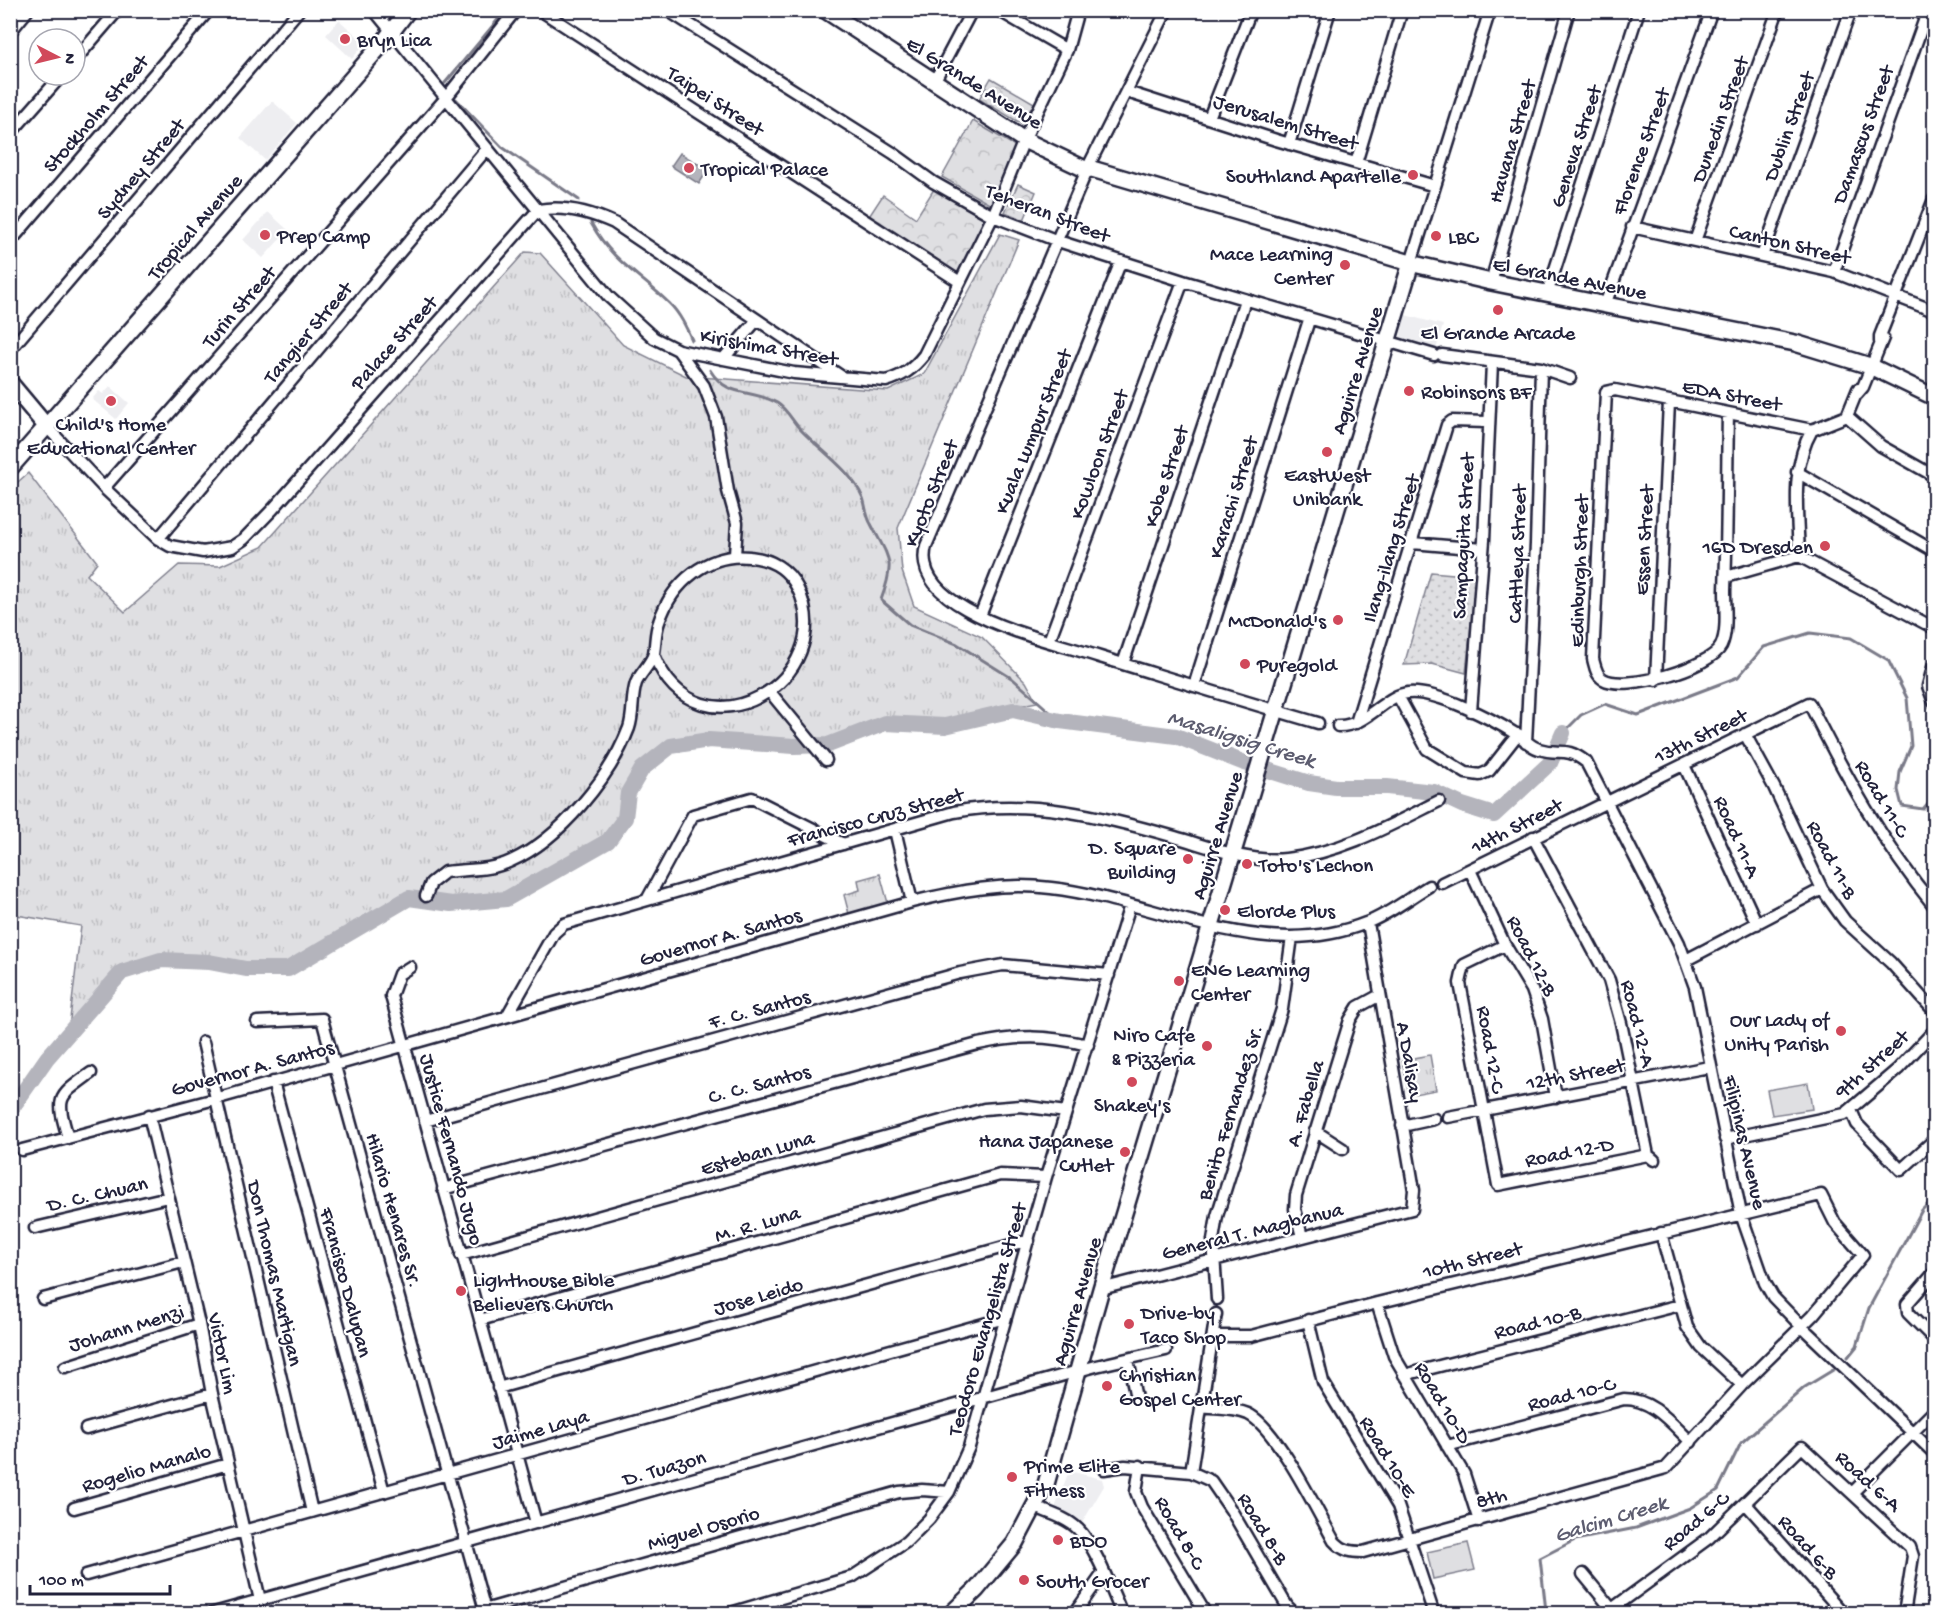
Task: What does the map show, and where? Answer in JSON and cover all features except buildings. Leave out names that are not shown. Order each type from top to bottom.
[{"type":"street","points":[[10,32],[28,10]]},
{"type":"street","points":[[87,46],[118,10]]},
{"type":"street","name":"Stockholm Street","points":[[10,242],[209,10]]},
{"type":"street","name":"Sydney Street","points":[[10,350],[299,10]]},
{"type":"street","name":"Kirishima Street","points":[[374,10],[486,150],[633,321],[654,338],[678,350],[794,373],[886,381],[899,377],[914,368],[924,355],[993,216],[1024,140],[1067,50],[1078,10]]},
{"type":"street","name":"Tropical Avenue","points":[[10,468],[392,32],[408,10]]},
{"type":"street","name":"Turin Street","points":[[104,488],[446,99],[516,10]]},
{"type":"street","name":"Taipei Street","points":[[540,10],[960,282]]},
{"type":"street","name":"Teheran Street","points":[[667,10],[873,140],[933,182],[993,216],[1058,241],[1183,281],[1387,342],[1438,355],[1541,368],[1570,378]]},
{"type":"street","name":"El Grande Avenue","points":[[825,10],[1024,140],[1086,167],[1411,263],[1547,294],[1795,344],[1935,397]]},
{"type":"street","points":[[934,82],[972,10]]},
{"type":"street","points":[[998,10],[1067,50]]},
{"type":"street","name":"Kyoto Street","points":[[1167,10],[1086,167],[1058,241],[923,556],[927,574],[935,584],[964,608],[980,616],[1049,641],[1318,723]]},
{"type":"street","points":[[1209,118],[1251,10]]},
{"type":"street","points":[[1289,144],[1329,10]]},
{"type":"street","points":[[1356,163],[1402,10]]},
{"type":"street","name":"Aguirre Avenue","points":[[951,1614],[998,1566],[1015,1543],[1035,1507],[1054,1460],[1101,1289],[1411,263],[1490,10]]},
{"type":"street","name":"Havana Street","points":[[1491,282],[1569,10]]},
{"type":"street","name":"Geneva Street","points":[[1547,294],[1639,10]]},
{"type":"street","name":"Florence Street","points":[[1605,305],[1712,10]]},
{"type":"street","name":"Dunedin Street","points":[[1695,241],[1778,10]]},
{"type":"street","name":"Dublin Street","points":[[1762,256],[1851,10]]},
{"type":"street","name":"Damascus Street","points":[[1834,272],[1928,10]]},
{"type":"street","points":[[10,134],[51,87]]},
{"type":"street","name":"Jerusalem Street","points":[[1126,92],[1289,144],[1435,186]]},
{"type":"street","name":"Tangier Street","points":[[158,539],[486,150]]},
{"type":"street","points":[[1798,556],[1797,472],[1800,456],[1812,430],[1847,416],[1861,381],[1868,372],[1887,329],[1935,199]]},
{"type":"street","points":[[538,210],[577,210],[614,223],[756,321],[845,378]]},
{"type":"street","name":"Palace Street","points":[[10,383],[46,426],[104,488],[158,539],[177,548],[202,552],[232,546],[244,539],[538,210]]},
{"type":"street","name":"Canton Street","points":[[1632,227],[1834,272],[1935,311]]},
{"type":"street","name":"Kuala Lumpur Street","points":[[980,616],[1121,261]]},
{"type":"street","name":"Kowloon Street","points":[[1049,641],[1183,281]]},
{"type":"street","name":"Kobe Street","points":[[1123,664],[1245,300]]},
{"type":"street","name":"Karachi Street","points":[[1194,686],[1309,320]]},
{"type":"street","points":[[723,358],[756,321]]},
{"type":"street","points":[[678,350],[704,386],[716,417],[728,491],[737,523],[735,555]]},
{"type":"street","name":"Sampaguita Street","points":[[1471,711],[1483,549],[1487,422],[1492,363]]},
{"type":"street","name":"Cattleya Street","points":[[1522,738],[1536,555],[1541,368]]},
{"type":"street","name":"EDA Street","points":[[1608,390],[1812,430]]},
{"type":"street","name":"Edinburgh Street","points":[[1608,390],[1605,396],[1593,659],[1598,674],[1603,679],[1623,682],[1656,680],[1712,655],[1720,647],[1724,634],[1726,577],[1728,413]]},
{"type":"street","name":"Essen Street","points":[[1656,680],[1669,402]]},
{"type":"street","points":[[1847,416],[1875,441],[1935,476]]},
{"type":"street","name":"Ilang-ilang Street","points":[[1356,723],[1447,425],[1456,421],[1487,422]]},
{"type":"street","points":[[1797,472],[1935,551]]},
{"type":"street","points":[[1412,543],[1483,549]]},
{"type":"street","points":[[735,555],[754,557],[782,568],[799,590],[804,611],[802,643],[791,669],[770,692],[737,706],[704,703],[671,683],[660,669],[654,655],[654,638],[668,601],[682,582],[698,568],[719,558],[735,555]]},
{"type":"street","points":[[1726,577],[1798,556],[1935,628]]},
{"type":"street","points":[[426,896],[437,876],[445,872],[497,866],[511,861],[555,831],[575,812],[592,791],[625,737],[632,715],[636,682],[654,655]]},
{"type":"street","points":[[1935,664],[1928,686],[1935,702]]},
{"type":"street","points":[[770,692],[822,756]]},
{"type":"street","name":"Filipinas Avenue","points":[[1398,696],[1408,693],[1424,695],[1471,711],[1541,750],[1563,750],[1575,753],[1586,762],[1608,801],[1686,960],[1695,987],[1709,1067],[1741,1214],[1765,1283],[1773,1297],[1802,1327],[1935,1453]]},
{"type":"street","points":[[1338,726],[1356,723],[1398,696],[1427,749],[1466,773],[1480,775],[1489,771],[1522,738]]},
{"type":"street","name":"13th Street","points":[[1608,801],[1809,703]]},
{"type":"street","name":"Road 11-C","points":[[1809,703],[1842,770],[1894,857],[1935,906]]},
{"type":"street","name":"Road 11-B","points":[[1745,734],[1774,787],[1822,889],[1845,921],[1891,963],[1935,1011]]},
{"type":"street","name":"Road 11-A","points":[[1684,765],[1756,924]]},
{"type":"street","points":[[648,898],[693,815],[752,798],[843,844]]},
{"type":"street","name":"Francisco Cruz Street","points":[[507,1016],[554,933],[575,919],[966,810],[993,807],[1039,808],[1089,814],[1233,853],[1284,859],[1354,842],[1439,801]]},
{"type":"street","name":"14th Street","points":[[1442,883],[1608,801]]},
{"type":"street","points":[[895,830],[912,902]]},
{"type":"street","name":"Road 12-A","points":[[1533,837],[1609,980],[1651,1158]]},
{"type":"street","name":"Road 12-B","points":[[1470,870],[1505,945],[1532,990],[1542,1019],[1556,1097]]},
{"type":"street","name":"Governor A. Santos","points":[[22,1150],[215,1099],[912,902],[960,891],[1024,886],[1092,894],[1211,927],[1259,935],[1292,937],[1346,930],[1368,923],[1429,886]]},
{"type":"street","points":[[1686,960],[1822,889]]},
{"type":"street","name":"Teodoro Evangelista Street","points":[[727,1614],[852,1578],[906,1542],[929,1519],[949,1492],[969,1447],[1046,1177],[1130,905]]},
{"type":"street","name":"A Dalisay","points":[[1368,923],[1414,1190],[1412,1209]]},
{"type":"street","name":"Benito Fernandez Sr.","points":[[1217,1299],[1213,1240],[1217,1216],[1282,1009],[1292,937]]},
{"type":"street","name":"Road 12-C","points":[[1498,1185],[1460,983],[1464,965],[1505,945]]},
{"type":"street","name":"F. C. Santos","points":[[424,1121],[960,973],[1003,965],[1108,975]]},
{"type":"street","name":"Justice Fernando Jugo","points":[[410,967],[399,974],[391,996],[536,1522]]},
{"type":"street","name":"A. Fabella","points":[[1302,1237],[1295,1209],[1296,1195],[1350,1020],[1358,1007],[1380,995]]},
{"type":"street","name":"Hilario Henares Sr.","points":[[257,1022],[322,1019],[449,1473],[485,1611]]},
{"type":"street","name":"9th Street","points":[[1725,1139],[1832,1118],[1851,1110],[1935,1032]]},
{"type":"street","name":"C. C. Santos","points":[[443,1189],[1018,1035],[1055,1038],[1088,1045]]},
{"type":"street","name":"Don Thomas Martigan","points":[[203,1042],[312,1512]]},
{"type":"street","name":"12th Street","points":[[1448,1117],[1709,1067]]},
{"type":"street","points":[[68,1138],[60,1109],[61,1100],[68,1090],[92,1073]]},
{"type":"street","name":"Francisco Dalupan","points":[[273,1082],[384,1492]]},
{"type":"street","name":"Esteban Luna","points":[[461,1255],[984,1109],[1021,1106],[1066,1112]]},
{"type":"street","points":[[1851,1110],[1857,1124],[1901,1170],[1935,1140]]},
{"type":"street","name":"Victor Lim","points":[[149,1115],[199,1324],[212,1394],[260,1600]]},
{"type":"street","points":[[1402,1126],[1434,1119]]},
{"type":"street","points":[[1316,1131],[1343,1149]]},
{"type":"street","name":"Road 12-D","points":[[1498,1185],[1651,1158]]},
{"type":"street","name":"M. R. Luna","points":[[480,1320],[1000,1175],[1019,1174],[1046,1177]]},
{"type":"street","name":"10th Street","points":[[1213,1336],[1251,1336],[1308,1320],[1821,1195],[1835,1223],[1863,1255],[1802,1327]]},
{"type":"street","name":"D. C. Chuan","points":[[35,1228],[168,1197]]},
{"type":"street","name":"General T. Magbanua","points":[[1101,1289],[1412,1209]]},
{"type":"street","points":[[1661,1233],[1688,1327],[1701,1347],[1742,1385]]},
{"type":"street","name":"Jose Leido","points":[[498,1388],[1029,1240]]},
{"type":"street","points":[[43,1299],[183,1262]]},
{"type":"street","points":[[1935,1273],[1907,1304],[1908,1313],[1935,1339]]},
{"type":"street","name":"Road 10-D","points":[[1377,1303],[1387,1340],[1404,1375],[1464,1474],[1479,1521]]},
{"type":"street","name":"Road 10-B","points":[[1404,1375],[1680,1305]]},
{"type":"street","points":[[1104,1469],[1140,1466],[1191,1472],[1216,1314]]},
{"type":"street","name":"Jaime Laya","points":[[86,1575],[1005,1318]]},
{"type":"street","name":"Road 10-E","points":[[1308,1320],[1323,1382],[1398,1506],[1431,1612]]},
{"type":"street","name":"Johann Menzi","points":[[65,1366],[199,1324]]},
{"type":"street","name":"8th","points":[[1202,1407],[1247,1414],[1259,1422],[1276,1442],[1340,1548],[1363,1552],[1655,1473],[1666,1468],[1742,1385],[1802,1327]]},
{"type":"street","name":"D. Tuazon","points":[[210,1614],[1078,1371],[1166,1350]]},
{"type":"street","points":[[1128,1360],[1136,1398]]},
{"type":"street","points":[[86,1429],[212,1394]]},
{"type":"street","name":"Road 10-C","points":[[1448,1446],[1624,1399],[1638,1399],[1655,1408],[1691,1442]]},
{"type":"street","points":[[1853,1492],[1935,1411]]},
{"type":"street","name":"Road 6-A","points":[[1802,1447],[1900,1536],[1913,1553],[1904,1614]]},
{"type":"street","name":"Road 6-C","points":[[1610,1612],[1709,1538],[1802,1447]]},
{"type":"street","name":"Rogelio Manalo","points":[[74,1508],[228,1464]]},
{"type":"street","name":"Road 8-C","points":[[1140,1466],[1136,1492],[1142,1507],[1206,1614]]},
{"type":"street","name":"Road 8-B","points":[[1191,1472],[1211,1481],[1217,1487],[1287,1606],[1294,1614]]},
{"type":"street","name":"Miguel Osorio","points":[[470,1614],[900,1492],[922,1490],[949,1492]]},
{"type":"street","name":"Road 6-B","points":[[1746,1504],[1844,1614]]},
{"type":"street","points":[[1035,1507],[1078,1529],[1104,1572],[1122,1614]]},
{"type":"street","points":[[1074,1614],[1104,1572]]},
{"type":"street","points":[[1583,1574],[1610,1612]]},
{"type":"shaded area","name":"Bryn Lica","points":[[339,20],[365,43],[352,59],[326,35]]},
{"type":"shaded area","points":[[272,101],[297,123],[265,160],[240,138]]},
{"type":"shaded area","name":"Prep Camp","points":[[268,212],[288,230],[263,258],[243,240]]},
{"type":"shaded area","points":[[1405,315],[1443,325],[1436,350],[1400,339]]},
{"type":"shaded area","name":"Child's Home Educational Center","points":[[110,386],[129,403],[116,419],[92,399],[99,391],[103,394]]},
{"type":"shaded area","points":[[1069,1471],[1102,1479],[1104,1486],[1082,1523],[1055,1508]]},
{"type":"green space","points":[[991,78],[1034,103],[1022,124],[979,99]]},
{"type":"green space","points":[[973,121],[1015,146],[991,205],[942,177]]},
{"type":"green space","points":[[1018,184],[1036,192],[1024,220],[1005,212]]},
{"type":"green space","points":[[934,189],[985,219],[958,274],[868,218],[883,195],[916,218]]},
{"type":"green space","points":[[1000,234],[1019,240],[898,528],[902,571],[914,606],[982,637],[1026,682],[1037,702],[944,720],[883,717],[828,745],[794,746],[709,740],[671,746],[642,769],[628,793],[625,818],[608,841],[506,899],[451,904],[409,898],[288,969],[246,969],[209,962],[161,960],[122,972],[68,1036],[81,926],[11,914],[10,489],[28,473],[97,562],[87,575],[125,612],[179,565],[220,566],[262,547],[525,252],[540,253],[623,345],[686,376],[888,391],[924,374]]},
{"type":"green space","points":[[1431,572],[1476,576],[1466,673],[1432,664],[1404,665]]},
{"type":"green space","points":[[880,874],[888,903],[883,905],[883,908],[849,914],[844,895],[860,890],[858,880]]},
{"type":"green space","points":[[1430,1055],[1436,1090],[1409,1095],[1402,1060]]},
{"type":"green space","points":[[1808,1083],[1812,1109],[1772,1115],[1767,1090]]},
{"type":"green space","points":[[1468,1543],[1475,1570],[1433,1579],[1427,1552]]},
{"type":"water","name":"Tropical Palace","points":[[680,153],[708,170],[699,184],[671,166]]},
{"type":"waterway","name":"Masaligsig Creek","points":[[445,83],[506,10]]},
{"type":"waterway","name":"Masaligsig Creek","points":[[456,99],[502,147],[579,200]]},
{"type":"waterway","name":"Masaligsig Creek","points":[[591,223],[608,248],[674,308],[692,340]]},
{"type":"waterway","name":"Masaligsig Creek","points":[[710,370],[724,385],[767,398],[781,406],[801,430],[835,461],[858,488],[869,521],[888,560],[888,576],[881,600],[910,625],[957,644],[1013,679],[1060,721]]},
{"type":"waterway","name":"Masaligsig Creek","points":[[1563,733],[1581,715],[1605,704],[1638,715],[1738,677],[1764,647],[1810,633],[1851,638],[1888,660],[1907,698],[1911,746],[1900,772],[1898,790],[1902,806],[1923,809],[1934,796]]},
{"type":"waterway","name":"Masaligsig Creek","points":[[10,1111],[47,1058],[122,972],[161,960],[209,962],[246,969],[288,969],[409,898],[451,904],[506,899],[608,841],[625,818],[628,793],[642,769],[671,746],[709,740],[794,746],[828,745],[885,723],[945,726],[1013,710],[1060,721],[1176,736],[1242,762],[1309,783],[1336,787],[1387,787],[1434,792],[1462,805],[1494,815],[1550,763],[1563,733]]},
{"type":"waterway","name":"Galcim Creek","points":[[1848,1357],[1857,1346],[1869,1308],[1922,1210],[1934,1198]]},
{"type":"waterway","name":"Galcim Creek","points":[[1534,1614],[1546,1611],[1540,1558],[1575,1540],[1636,1528],[1690,1508],[1718,1490],[1741,1443],[1805,1387],[1838,1367]]},
{"type":"place","name":"Bryn Lica","points":[[345,39]]},
{"type":"place","name":"Tropical Palace","points":[[689,168]]},
{"type":"place","name":"Southland Apartelle","points":[[1413,175]]},
{"type":"place","name":"Prep Camp","points":[[265,235]]},
{"type":"place","name":"LBC","points":[[1436,236]]},
{"type":"place","name":"Mace Learning Center","points":[[1345,265]]},
{"type":"place","name":"El Grande Arcade","points":[[1498,310]]},
{"type":"place","name":"Robinsons BF","points":[[1409,391]]},
{"type":"place","name":"Child's Home Educational Center","points":[[111,401]]},
{"type":"place","name":"EastWest Unibank","points":[[1327,452]]},
{"type":"place","name":"16D Dresden","points":[[1825,546]]},
{"type":"place","name":"McDonald's","points":[[1338,620]]},
{"type":"place","name":"Puregold","points":[[1245,664]]},
{"type":"place","name":"D. Square Building","points":[[1188,859]]},
{"type":"place","name":"Toto's Lechon","points":[[1247,864]]},
{"type":"place","name":"Elorde Plus","points":[[1225,910]]},
{"type":"place","name":"ENG Learning Center","points":[[1179,981]]},
{"type":"place","name":"Our Lady of Unity Parish","points":[[1841,1031]]},
{"type":"place","name":"Niro Cafe & Pizzeria","points":[[1207,1046]]},
{"type":"place","name":"Shakey's","points":[[1132,1082]]},
{"type":"place","name":"Hana Japanese Cutlet","points":[[1125,1152]]},
{"type":"place","name":"Lighthouse Bible Believers Church","points":[[461,1291]]},
{"type":"place","name":"Drive-by Taco Shop","points":[[1129,1324]]},
{"type":"place","name":"Christian Gospel Center","points":[[1107,1386]]},
{"type":"place","name":"Prime Elite Fitness","points":[[1012,1477]]},
{"type":"place","name":"BDO","points":[[1058,1540]]},
{"type":"place","name":"South Grocer","points":[[1024,1580]]}]
